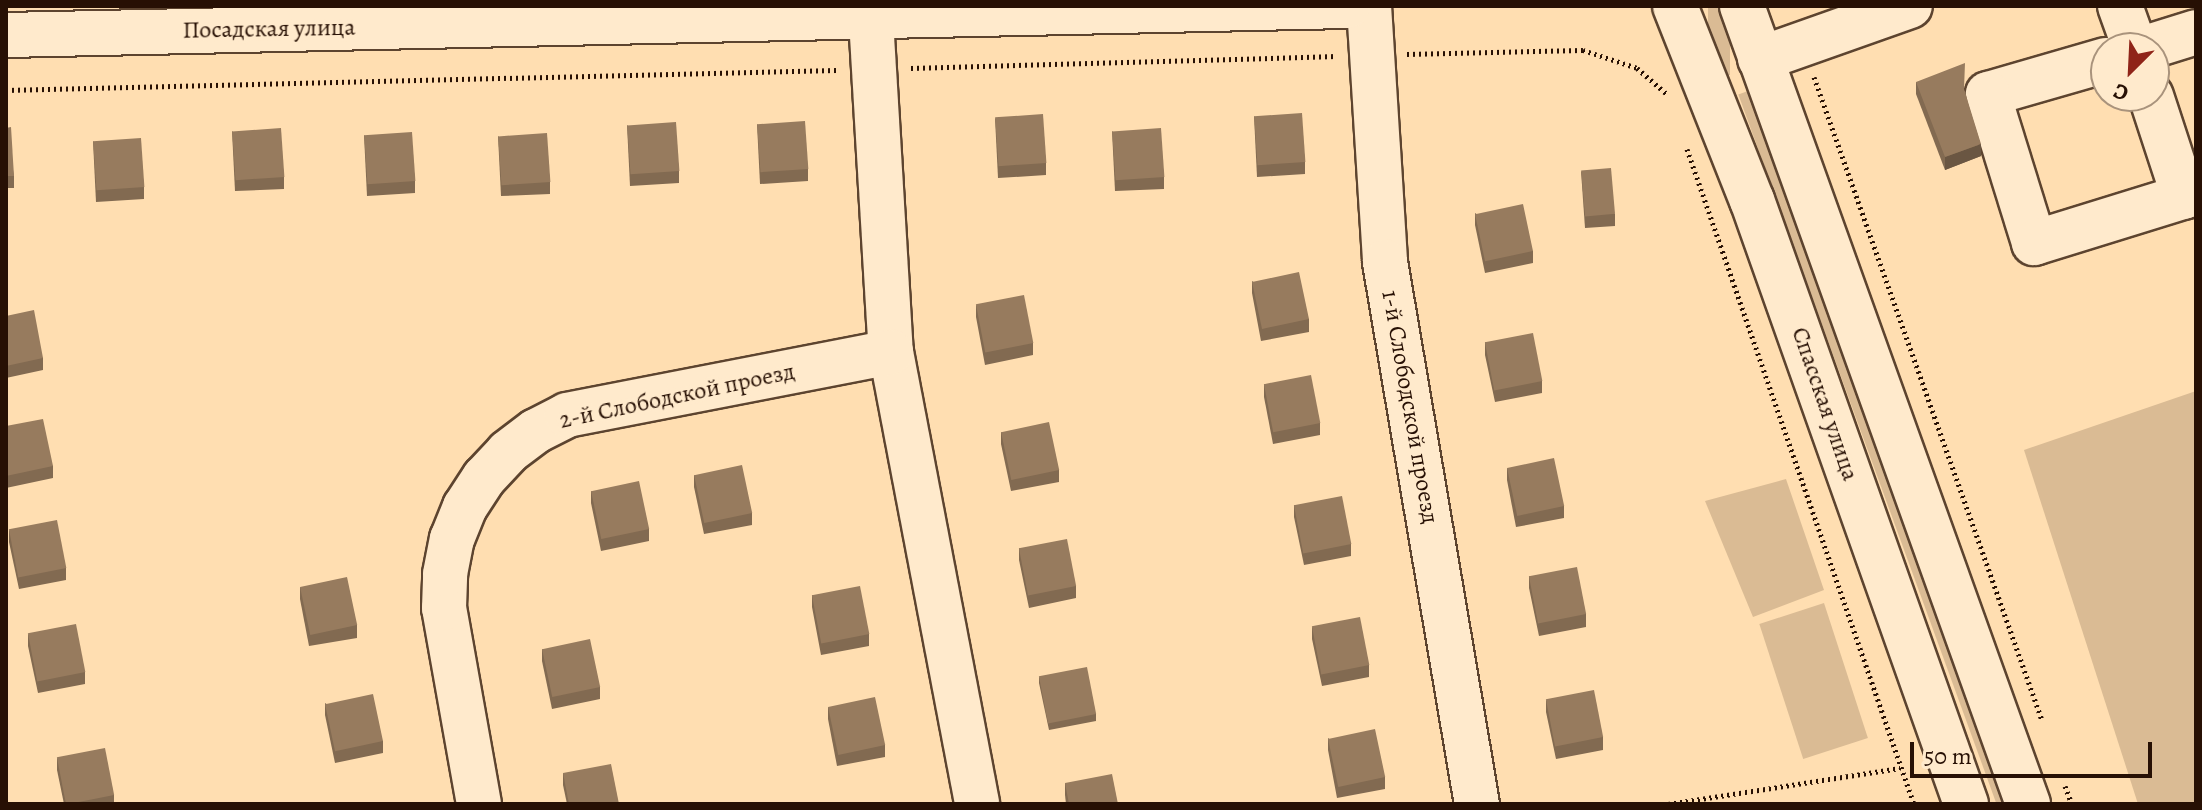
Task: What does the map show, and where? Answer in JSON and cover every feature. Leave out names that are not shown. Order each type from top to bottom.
[{"type":"street","name":"Посадская улица","points":[[6,35],[527,15],[871,19],[1014,10],[1348,6]]},
{"type":"street","name":"1-й Слободской проезд","points":[[1369,6],[1385,262],[1477,804]]},
{"type":"street","name":"Спасская улица","points":[[1675,6],[1752,200],[1966,804]]},
{"type":"street","points":[[1742,6],[2028,804]]},
{"type":"street","points":[[1760,59],[1910,6]]},
{"type":"street","points":[[2120,6],[2129,32]]},
{"type":"street","points":[[871,19],[891,352],[977,804]]},
{"type":"street","points":[[2170,40],[2196,32]]},
{"type":"street","points":[[2090,65],[1988,94],[2034,243],[2190,195],[2157,112]]},
{"type":"street","name":"2-й Слободской проезд","points":[[479,804],[449,643],[444,608],[445,574],[452,539],[465,507],[492,469],[536,431],[567,415],[891,352]]},
{"type":"path","points":[[1803,44],[2045,729]]},
{"type":"path","points":[[6,90],[1583,50],[1637,68],[1669,96]]},
{"type":"path","points":[[1685,141],[1914,804]]},
{"type":"path","points":[[1668,804],[1900,768]]},
{"type":"path","points":[[2061,774],[2072,804]]},
{"type":"shaded area","points":[[1708,6],[1730,6],[1730,75],[1708,75]]},
{"type":"shaded area","points":[[1759,87],[2019,802],[1997,804],[1738,95]]},
{"type":"shaded area","points":[[2196,391],[2196,804],[2138,804],[2024,450]]},
{"type":"shaded area","points":[[1786,479],[1824,590],[1753,617],[1705,501]]},
{"type":"shaded area","points":[[1824,603],[1868,738],[1803,759],[1759,624]]},
{"type":"building","points":[[1965,63],[1964,89],[1981,144],[1945,157],[1916,82]]},
{"type":"building","points":[[1302,113],[1305,162],[1258,165],[1254,116]]},
{"type":"building","points":[[1043,114],[1046,163],[999,166],[995,117]]},
{"type":"building","points":[[805,121],[808,169],[760,172],[757,124]]},
{"type":"building","points":[[676,122],[679,171],[631,174],[627,125]]},
{"type":"building","points":[[11,127],[14,176],[6,176],[6,128]]},
{"type":"building","points":[[281,128],[284,177],[236,180],[232,131]]},
{"type":"building","points":[[1161,128],[1164,177],[1116,180],[1112,131]]},
{"type":"building","points":[[412,132],[415,181],[368,184],[364,135]]},
{"type":"building","points":[[547,133],[550,182],[502,185],[498,136]]},
{"type":"building","points":[[141,138],[144,187],[97,190],[93,141]]},
{"type":"building","points":[[1611,168],[1615,214],[1585,216],[1581,171]]},
{"type":"building","points":[[1523,204],[1533,251],[1485,261],[1475,214]]},
{"type":"building","points":[[1299,272],[1309,319],[1262,329],[1252,282]]},
{"type":"building","points":[[1024,295],[1033,343],[985,352],[976,304]]},
{"type":"building","points":[[34,310],[43,358],[6,366],[6,316]]},
{"type":"building","points":[[1533,333],[1542,381],[1494,390],[1485,342]]},
{"type":"building","points":[[1311,375],[1320,423],[1273,432],[1264,384]]},
{"type":"building","points":[[43,419],[53,466],[6,476],[6,426]]},
{"type":"building","points":[[1049,422],[1059,470],[1011,480],[1001,432]]},
{"type":"building","points":[[1554,458],[1564,506],[1517,516],[1507,468]]},
{"type":"building","points":[[742,465],[752,513],[704,523],[694,475]]},
{"type":"building","points":[[639,481],[649,529],[601,539],[591,491]]},
{"type":"building","points":[[1342,496],[1351,544],[1303,553],[1294,505]]},
{"type":"building","points":[[57,520],[66,568],[18,577],[9,529]]},
{"type":"building","points":[[1067,539],[1076,586],[1028,595],[1019,548]]},
{"type":"building","points":[[1577,567],[1586,614],[1538,623],[1529,576]]},
{"type":"building","points":[[347,577],[357,625],[310,635],[300,587]]},
{"type":"building","points":[[860,586],[869,634],[821,643],[812,595]]},
{"type":"building","points":[[1360,617],[1369,665],[1321,674],[1312,626]]},
{"type":"building","points":[[76,624],[85,672],[37,681],[28,633]]},
{"type":"building","points":[[590,639],[600,687],[552,697],[542,649]]},
{"type":"building","points":[[1087,667],[1096,714],[1048,723],[1039,676]]},
{"type":"building","points":[[1594,690],[1603,737],[1555,746],[1546,699]]},
{"type":"building","points":[[373,694],[383,741],[335,751],[325,704]]},
{"type":"building","points":[[875,697],[885,745],[838,755],[828,707]]},
{"type":"building","points":[[1375,729],[1385,777],[1338,787],[1328,739]]},
{"type":"building","points":[[105,748],[114,795],[66,804],[57,757]]},
{"type":"building","points":[[611,764],[619,804],[569,804],[563,773]]},
{"type":"building","points":[[1112,774],[1118,804],[1069,804],[1065,783]]}]
